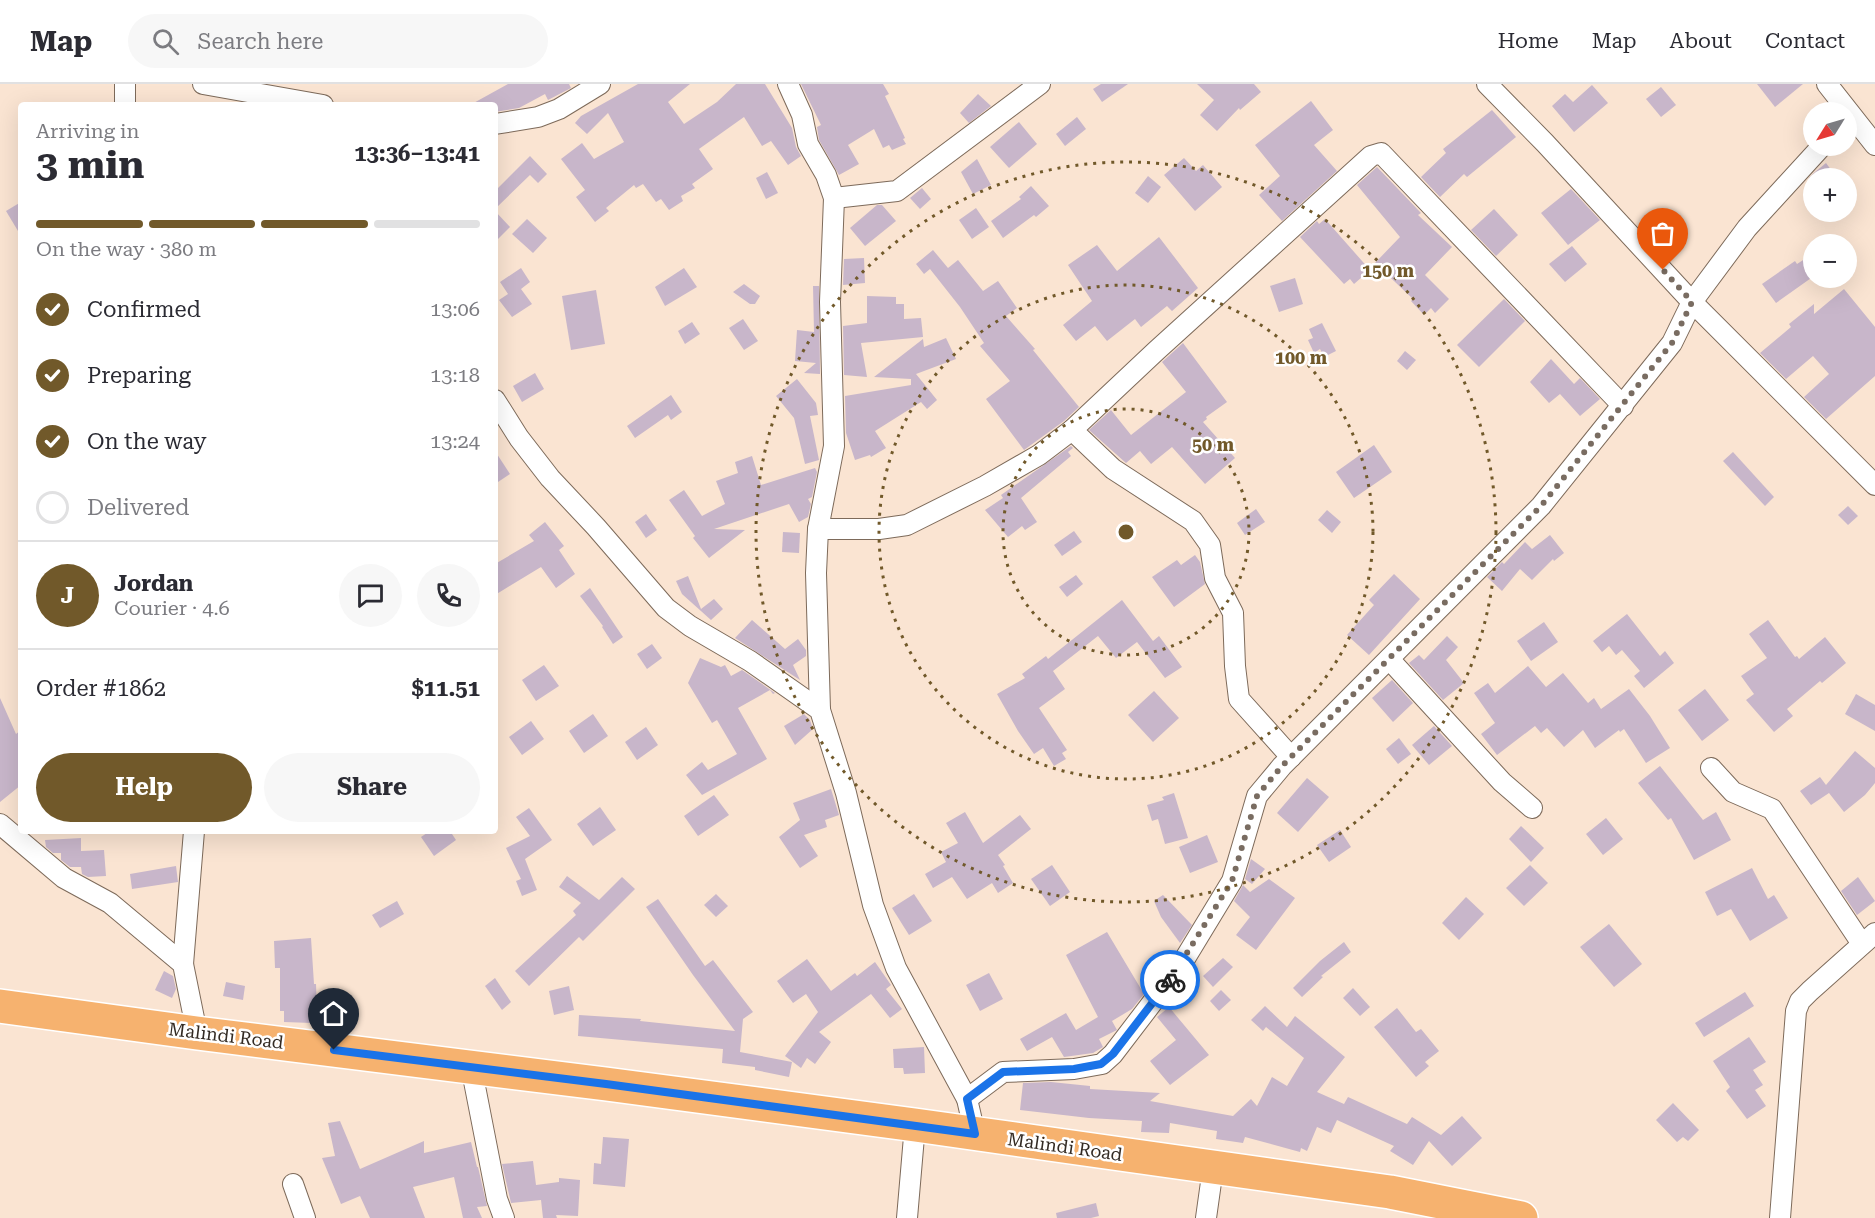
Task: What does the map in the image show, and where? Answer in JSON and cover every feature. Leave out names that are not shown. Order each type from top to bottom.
[{"type":"highway","name":"Malindi Road","points":[[0,1006],[915,1125],[1390,1192],[1521,1218]]},
{"type":"street","points":[[125,84],[125,102]]},
{"type":"street","points":[[203,84],[306,102]]},
{"type":"street","points":[[498,124],[538,117],[559,108],[600,84]]},
{"type":"street","points":[[788,84],[802,115],[808,144],[826,175],[834,198],[830,302],[834,446],[818,529],[816,573],[820,710],[846,794],[873,905],[896,968],[967,1099],[975,1134]]},
{"type":"street","points":[[834,198],[897,191],[1040,84]]},
{"type":"street","points":[[1487,84],[1545,143],[1692,302],[1875,485]]},
{"type":"street","points":[[1827,84],[1839,102]]},
{"type":"street","points":[[1857,125],[1875,145]]},
{"type":"street","points":[[818,529],[879,529],[907,525],[986,486],[1030,460],[1072,430],[1371,156],[1381,153],[1623,406]]},
{"type":"street","points":[[967,1099],[1003,1072],[1074,1069],[1101,1064],[1113,1054],[1181,965],[1232,881],[1257,796],[1291,757],[1541,506],[1672,343],[1692,302],[1747,228],[1813,156]]},
{"type":"street","points":[[498,405],[519,438],[550,478],[666,608],[690,626],[750,661],[820,710]]},
{"type":"street","points":[[1072,430],[1113,469],[1193,521],[1210,545],[1215,578],[1233,613],[1239,699],[1291,757]]},
{"type":"street","points":[[1389,659],[1502,782],[1532,807]]},
{"type":"street","points":[[1711,768],[1733,792],[1772,809],[1869,938],[1800,1000],[1796,1011],[1780,1218]]},
{"type":"street","points":[[0,824],[64,878],[110,903],[183,964]]},
{"type":"street","points":[[194,834],[183,964],[196,1033]]},
{"type":"street","points":[[471,1066],[497,1199],[504,1218]]},
{"type":"street","points":[[907,1218],[915,1125]]},
{"type":"street","points":[[1206,1218],[1213,1168]]},
{"type":"street","points":[[293,1184],[305,1218]]},
{"type":"building","points":[[508,84],[569,84],[571,88],[548,100],[545,94],[519,108],[498,112],[498,102],[475,102]]},
{"type":"building","points":[[638,84],[690,84],[668,102],[684,124],[717,102],[736,84],[765,84],[792,128],[796,147],[801,156],[788,165],[771,141],[762,146],[744,117],[699,149],[713,169],[692,184],[695,188],[681,196],[683,201],[669,210],[661,199],[656,202],[643,184],[636,188],[634,185],[606,208],[609,211],[595,222],[576,197],[585,190],[561,159],[582,143],[594,159],[624,142],[608,113],[587,134],[575,123],[581,116]]},
{"type":"building","points":[[801,84],[883,84],[889,94],[885,96],[906,144],[892,150],[889,145],[883,148],[874,129],[848,145],[859,164],[839,175],[819,140],[817,127],[821,125]]},
{"type":"building","points":[[1101,84],[1128,84],[1102,102],[1093,89]]},
{"type":"building","points":[[1197,84],[1254,84],[1261,92],[1240,110],[1239,108],[1217,131],[1200,115],[1214,100]]},
{"type":"building","points":[[1757,84],[1803,84],[1775,107]]},
{"type":"building","points":[[1592,85],[1608,103],[1574,132],[1552,106],[1565,94],[1573,102]]},
{"type":"building","points":[[1661,87],[1676,105],[1661,117],[1646,99]]},
{"type":"building","points":[[978,94],[991,106],[969,123],[960,113]]},
{"type":"building","points":[[1311,101],[1333,130],[1314,145],[1337,171],[1282,221],[1259,195],[1280,176],[1255,145]]},
{"type":"building","points":[[1492,110],[1516,137],[1467,177],[1464,174],[1440,197],[1421,177],[1446,153],[1443,149]]},
{"type":"building","points":[[1077,117],[1086,129],[1065,146],[1056,134]]},
{"type":"building","points":[[1019,122],[1037,144],[1009,168],[990,147]]},
{"type":"building","points":[[530,156],[547,174],[538,183],[530,175],[498,206],[498,188]]},
{"type":"building","points":[[1184,158],[1196,171],[1203,165],[1222,187],[1195,211],[1164,175]]},
{"type":"building","points":[[977,159],[991,185],[973,194],[961,172]]},
{"type":"building","points":[[1826,163],[1830,168],[1820,168]]},
{"type":"building","points":[[1377,167],[1421,213],[1418,215],[1452,247],[1425,275],[1449,299],[1435,313],[1431,308],[1424,315],[1411,301],[1413,299],[1375,263],[1400,237],[1357,185]]},
{"type":"building","points":[[767,172],[778,193],[766,199],[756,178]]},
{"type":"building","points":[[1148,176],[1161,187],[1148,203],[1135,193]]},
{"type":"building","points":[[1031,186],[1049,206],[1003,238],[991,221],[1021,199],[1019,197]]},
{"type":"building","points":[[922,188],[931,199],[920,209],[910,198]]},
{"type":"building","points":[[1571,189],[1600,220],[1568,245],[1541,213]]},
{"type":"building","points":[[18,204],[18,231],[6,211]]},
{"type":"building","points":[[877,205],[882,205],[896,221],[865,246],[850,228]]},
{"type":"building","points":[[976,208],[989,227],[972,239],[959,220]]},
{"type":"building","points":[[1494,209],[1518,235],[1496,256],[1471,230]]},
{"type":"building","points":[[498,214],[510,227],[498,239]]},
{"type":"building","points":[[527,219],[547,238],[533,253],[512,234]]},
{"type":"building","points":[[1325,219],[1370,270],[1354,284],[1350,279],[1344,284],[1300,237],[1317,221],[1319,224]]},
{"type":"building","points":[[1159,237],[1198,288],[1172,311],[1167,306],[1141,327],[1135,319],[1107,341],[1095,326],[1076,341],[1063,325],[1092,301],[1068,265],[1097,245],[1117,271]]},
{"type":"building","points":[[1572,246],[1587,264],[1565,282],[1549,264]]},
{"type":"building","points":[[933,250],[948,268],[958,260],[983,291],[998,281],[1017,308],[1006,316],[1035,349],[1033,350],[1079,407],[1024,450],[986,399],[1010,381],[980,346],[984,343],[960,307],[930,269],[924,274],[916,264]]},
{"type":"building","points":[[864,258],[865,283],[843,285],[844,259]]},
{"type":"building","points":[[1803,260],[1803,284],[1776,303],[1762,284],[1795,261],[1797,264]]},
{"type":"building","points":[[521,268],[530,282],[521,289],[532,304],[512,317],[499,300],[508,294],[500,282]]},
{"type":"building","points":[[684,268],[697,287],[665,306],[655,287]]},
{"type":"building","points":[[1295,278],[1303,304],[1279,312],[1270,286]]},
{"type":"building","points":[[744,284],[760,296],[755,304],[750,304],[733,292]]},
{"type":"building","points":[[813,286],[819,286],[820,374],[804,373],[816,363],[795,361],[797,330],[814,332]]},
{"type":"building","points":[[1844,289],[1875,327],[1875,376],[1826,419],[1804,397],[1829,374],[1813,356],[1786,379],[1760,353],[1791,327],[1789,324],[1814,304],[1814,314]]},
{"type":"building","points":[[596,290],[605,344],[571,350],[562,296]]},
{"type":"building","points":[[867,296],[896,297],[896,304],[904,304],[904,319],[921,318],[923,337],[861,343],[867,377],[844,375],[843,326],[867,323]]},
{"type":"building","points":[[1504,299],[1525,321],[1479,367],[1457,345]]},
{"type":"building","points":[[743,319],[758,341],[744,350],[729,328]]},
{"type":"building","points":[[692,322],[700,334],[685,344],[678,331]]},
{"type":"building","points":[[1322,323],[1336,351],[1324,357],[1320,349],[1314,353],[1308,340],[1313,338],[1309,329]]},
{"type":"building","points":[[946,338],[956,359],[916,374],[937,400],[927,409],[921,402],[875,431],[886,448],[871,457],[870,455],[855,460],[846,433],[845,396],[911,385],[911,379],[874,377],[923,339],[924,347]]},
{"type":"building","points":[[1183,343],[1227,402],[1206,417],[1207,419],[1203,422],[1235,458],[1205,484],[1172,447],[1151,464],[1140,451],[1126,463],[1089,430],[1111,410],[1131,435],[1186,392],[1162,362]]},
{"type":"building","points":[[1405,351],[1416,360],[1407,370],[1397,361]]},
{"type":"building","points":[[1551,359],[1574,384],[1580,378],[1600,399],[1580,416],[1560,394],[1549,403],[1530,382]]},
{"type":"building","points":[[535,373],[544,389],[522,402],[513,386]]},
{"type":"building","points":[[797,379],[816,403],[818,415],[810,416],[819,460],[805,464],[794,418],[776,396]]},
{"type":"building","points":[[671,395],[682,412],[671,420],[668,415],[635,438],[627,426]]},
{"type":"building","points":[[1374,445],[1392,472],[1354,498],[1336,472]]},
{"type":"building","points":[[1071,446],[1073,448],[1068,452],[1071,456],[1021,498],[1037,522],[1025,530],[1022,526],[1008,537],[985,510],[1003,498],[1001,495]]},
{"type":"building","points":[[1733,452],[1774,497],[1765,506],[1723,461]]},
{"type":"building","points":[[498,456],[510,474],[498,482]]},
{"type":"building","points":[[752,456],[761,485],[815,468],[817,472],[812,497],[808,499],[811,504],[808,517],[799,522],[789,504],[714,529],[745,530],[709,558],[693,538],[695,536],[669,500],[684,490],[702,516],[725,504],[716,481],[738,473],[735,462]]},
{"type":"building","points":[[1848,506],[1858,516],[1848,525],[1838,515]]},
{"type":"building","points":[[1256,509],[1265,522],[1245,535],[1237,523]]},
{"type":"building","points":[[1327,510],[1341,522],[1332,533],[1318,520]]},
{"type":"building","points":[[646,514],[657,530],[646,538],[635,522]]},
{"type":"building","points":[[545,522],[564,546],[559,550],[575,574],[556,588],[541,567],[498,593],[498,562],[534,541],[529,535]]},
{"type":"building","points":[[1074,531],[1082,542],[1062,556],[1054,545]]},
{"type":"building","points":[[783,532],[800,533],[799,553],[782,552]]},
{"type":"building","points":[[1550,535],[1564,553],[1554,561],[1553,559],[1532,580],[1520,569],[1502,591],[1487,577],[1502,562],[1504,564],[1525,542],[1532,549]]},
{"type":"building","points":[[1195,555],[1200,562],[1205,584],[1174,607],[1152,577],[1177,560],[1181,565]]},
{"type":"building","points":[[1394,574],[1420,599],[1369,655],[1347,635],[1374,605],[1369,600]]},
{"type":"building","points":[[1076,575],[1083,584],[1067,597],[1059,587]]},
{"type":"building","points":[[688,576],[701,609],[714,599],[723,609],[711,620],[682,594],[676,581]]},
{"type":"building","points":[[590,588],[623,637],[613,644],[603,626],[580,596]]},
{"type":"building","points":[[1122,600],[1153,641],[1159,636],[1182,667],[1165,678],[1137,642],[1116,658],[1098,636],[1053,671],[1065,689],[1039,708],[1067,750],[1062,753],[1066,759],[1054,766],[1043,748],[1034,754],[997,694],[1025,678],[1022,674],[1046,656],[1048,659]]},
{"type":"building","points":[[1627,614],[1660,656],[1665,651],[1674,663],[1644,688],[1634,676],[1640,671],[1622,650],[1616,655],[1609,646],[1602,652],[1593,641]]},
{"type":"building","points":[[752,620],[785,649],[798,639],[806,650],[806,656],[793,665],[800,680],[735,638]]},
{"type":"building","points":[[1768,620],[1795,657],[1799,659],[1825,637],[1846,663],[1787,709],[1793,716],[1774,732],[1746,700],[1754,694],[1741,676],[1767,658],[1749,634]]},
{"type":"building","points":[[1544,622],[1558,642],[1531,661],[1517,641]]},
{"type":"building","points":[[1447,636],[1458,647],[1446,660],[1464,683],[1443,700],[1409,663],[1419,655],[1424,660]]},
{"type":"building","points":[[652,644],[662,658],[647,669],[637,654]]},
{"type":"building","points":[[700,658],[721,667],[725,665],[731,676],[742,670],[775,693],[773,694],[770,690],[738,708],[767,759],[702,795],[686,775],[702,762],[708,770],[737,754],[717,720],[712,723],[688,683]]},
{"type":"building","points":[[544,665],[559,686],[536,701],[522,680]]},
{"type":"building","points":[[1528,666],[1546,687],[1563,673],[1588,703],[1594,698],[1601,709],[1629,689],[1650,716],[1670,748],[1646,763],[1624,729],[1620,732],[1619,730],[1595,748],[1583,730],[1564,747],[1547,728],[1541,733],[1535,726],[1497,755],[1481,734],[1495,723],[1474,693],[1488,683],[1495,693]]},
{"type":"building","points":[[1392,680],[1413,703],[1393,722],[1372,698]]},
{"type":"building","points":[[1705,689],[1729,720],[1702,741],[1678,710]]},
{"type":"building","points":[[1154,691],[1179,718],[1153,742],[1128,715]]},
{"type":"building","points":[[1856,694],[1875,705],[1875,731],[1845,714]]},
{"type":"building","points":[[0,698],[16,734],[18,732],[18,787],[0,802]]},
{"type":"building","points":[[593,714],[608,736],[584,753],[569,731]]},
{"type":"building","points":[[804,714],[810,720],[813,729],[795,745],[784,726]]},
{"type":"building","points":[[531,721],[544,739],[522,755],[509,737]]},
{"type":"building","points":[[1434,726],[1452,746],[1429,765],[1412,745]]},
{"type":"building","points":[[646,727],[658,745],[637,760],[625,742]]},
{"type":"building","points":[[1399,738],[1411,754],[1398,764],[1386,749]]},
{"type":"building","points":[[1855,751],[1875,768],[1875,783],[1865,795],[1844,812],[1829,793],[1811,805],[1800,791],[1820,777],[1826,785]]},
{"type":"building","points":[[1660,766],[1703,820],[1716,812],[1731,840],[1694,860],[1671,818],[1668,820],[1638,783]]},
{"type":"building","points":[[1307,778],[1329,797],[1298,832],[1277,813]]},
{"type":"building","points":[[831,789],[839,815],[825,820],[827,827],[804,835],[818,856],[800,868],[779,837],[800,820],[793,803]]},
{"type":"building","points":[[1174,793],[1188,838],[1165,844],[1158,819],[1152,821],[1147,805],[1164,800],[1162,797]]},
{"type":"building","points":[[714,795],[729,815],[698,836],[684,816]]},
{"type":"building","points":[[600,807],[616,830],[593,846],[577,824]]},
{"type":"building","points":[[529,808],[552,840],[525,859],[537,890],[522,896],[516,881],[521,879],[506,848],[530,836],[516,817]]},
{"type":"building","points":[[965,812],[983,843],[1020,815],[1031,829],[998,855],[1013,883],[998,893],[992,883],[967,899],[952,877],[933,888],[925,874],[946,862],[941,852],[958,843],[946,823]]},
{"type":"building","points":[[1606,818],[1623,839],[1603,855],[1586,834]]},
{"type":"building","points":[[1521,826],[1544,848],[1531,862],[1509,839]]},
{"type":"building","points":[[1340,830],[1351,847],[1329,862],[1317,845]]},
{"type":"building","points":[[426,834],[452,834],[456,840],[434,856],[421,837]]},
{"type":"building","points":[[1207,835],[1218,862],[1190,873],[1179,847]]},
{"type":"building","points":[[81,838],[81,851],[104,850],[106,876],[88,877],[82,874],[81,867],[70,867],[61,860],[61,853],[53,853],[46,847],[45,840]]},
{"type":"building","points":[[1251,859],[1265,869],[1252,884],[1245,879]]},
{"type":"building","points":[[1052,865],[1070,892],[1050,906],[1031,879]]},
{"type":"building","points":[[1530,865],[1548,883],[1524,906],[1506,888]]},
{"type":"building","points":[[176,866],[178,882],[132,889],[130,874]]},
{"type":"building","points":[[1752,868],[1768,899],[1774,895],[1788,918],[1750,941],[1731,909],[1717,916],[1705,892]]},
{"type":"building","points":[[567,876],[599,900],[622,877],[635,889],[583,941],[579,937],[529,986],[515,971],[576,915],[573,911],[581,903],[559,887]]},
{"type":"building","points":[[1858,877],[1875,901],[1857,915],[1841,891]]},
{"type":"building","points":[[1269,879],[1295,898],[1256,950],[1236,935],[1250,917],[1234,901],[1243,885],[1250,892]]},
{"type":"building","points":[[716,894],[728,906],[716,917],[704,905]]},
{"type":"building","points":[[914,894],[932,921],[909,935],[892,908]]},
{"type":"building","points":[[1163,895],[1192,925],[1180,943],[1161,917],[1154,901]]},
{"type":"building","points":[[1466,897],[1484,914],[1459,940],[1442,923]]},
{"type":"building","points":[[658,899],[705,966],[713,960],[753,1012],[743,1019],[740,1052],[792,1062],[789,1077],[755,1070],[755,1067],[722,1063],[723,1049],[578,1036],[579,1015],[641,1019],[640,1021],[735,1031],[646,907]]},
{"type":"building","points":[[397,901],[404,914],[380,928],[372,915]]},
{"type":"building","points":[[1609,924],[1642,964],[1614,987],[1580,947]]},
{"type":"building","points":[[1107,932],[1144,994],[1132,1009],[1112,1021],[1117,1030],[1099,1039],[1103,1047],[1093,1053],[1064,1057],[1052,1037],[1027,1051],[1020,1039],[1066,1013],[1076,1030],[1098,1017],[1066,955]]},
{"type":"building","points":[[311,938],[317,1011],[312,1011],[312,1023],[284,1022],[284,1011],[280,1011],[280,968],[275,968],[274,941]]},
{"type":"building","points":[[1344,942],[1351,952],[1321,976],[1323,977],[1302,997],[1293,988],[1320,961]]},
{"type":"building","points":[[1223,958],[1233,967],[1213,987],[1203,976]]},
{"type":"building","points":[[807,959],[831,991],[855,973],[857,976],[875,962],[891,985],[886,989],[902,1009],[890,1018],[871,994],[819,1032],[831,1042],[815,1064],[807,1058],[801,1068],[785,1056],[818,1012],[806,994],[793,1003],[777,981]]},
{"type":"building","points":[[164,971],[173,976],[176,989],[172,998],[155,990]]},
{"type":"building","points":[[989,973],[1003,999],[980,1011],[966,985]]},
{"type":"building","points":[[495,978],[511,1002],[502,1010],[485,986]]},
{"type":"building","points":[[226,982],[245,986],[243,1000],[223,996]]},
{"type":"building","points":[[569,986],[574,1010],[554,1015],[549,991]]},
{"type":"building","points":[[1353,988],[1370,1007],[1360,1016],[1343,998]]},
{"type":"building","points":[[1221,990],[1231,1000],[1219,1011],[1210,1001]]},
{"type":"building","points":[[1745,992],[1754,1006],[1704,1037],[1695,1023]]},
{"type":"building","points":[[1265,1006],[1287,1027],[1295,1016],[1345,1057],[1317,1092],[1344,1104],[1348,1097],[1407,1124],[1412,1117],[1441,1135],[1462,1116],[1482,1138],[1452,1166],[1429,1141],[1413,1165],[1390,1151],[1394,1146],[1337,1120],[1331,1133],[1317,1127],[1307,1151],[1301,1148],[1300,1152],[1245,1137],[1243,1143],[1216,1139],[1217,1131],[1170,1123],[1169,1133],[1141,1132],[1142,1121],[1020,1110],[1023,1083],[1051,1082],[1090,1086],[1090,1089],[1160,1093],[1150,1101],[1233,1116],[1251,1099],[1257,1106],[1272,1077],[1287,1086],[1304,1058],[1266,1027],[1263,1031],[1251,1020]]},
{"type":"building","points":[[1169,1007],[1209,1055],[1170,1085],[1150,1061],[1176,1040],[1157,1017]]},
{"type":"building","points":[[1397,1008],[1416,1032],[1421,1029],[1439,1051],[1425,1062],[1429,1066],[1416,1077],[1374,1027]]},
{"type":"building","points":[[1749,1037],[1766,1062],[1753,1070],[1763,1085],[1755,1090],[1766,1106],[1747,1119],[1726,1091],[1730,1087],[1713,1061]]},
{"type":"building","points":[[924,1047],[925,1073],[904,1074],[903,1068],[894,1068],[893,1049]]},
{"type":"building","points":[[1673,1103],[1699,1130],[1688,1141],[1683,1137],[1677,1142],[1656,1120]]},
{"type":"building","points":[[340,1121],[360,1169],[424,1141],[424,1153],[471,1142],[487,1206],[477,1207],[482,1218],[463,1218],[454,1177],[413,1187],[425,1218],[370,1218],[360,1196],[341,1204],[322,1158],[335,1156],[328,1123]]},
{"type":"building","points":[[603,1137],[629,1139],[625,1187],[593,1184],[594,1163],[601,1164]]},
{"type":"building","points":[[533,1161],[536,1185],[559,1182],[559,1178],[580,1180],[578,1216],[556,1215],[557,1218],[543,1218],[541,1200],[511,1203],[502,1164]]},
{"type":"building","points":[[1096,1203],[1099,1216],[1057,1218],[1056,1213]]},
{"type":"way so far","points":[[1170,980],[1232,881],[1257,796],[1282,766],[1541,506],[1672,343],[1692,302],[1663,270]]},
{"type":"route","points":[[334,1050],[975,1134],[967,1099],[1003,1072],[1074,1069],[1101,1064],[1113,1054],[1136,1026],[1170,980]]}]
